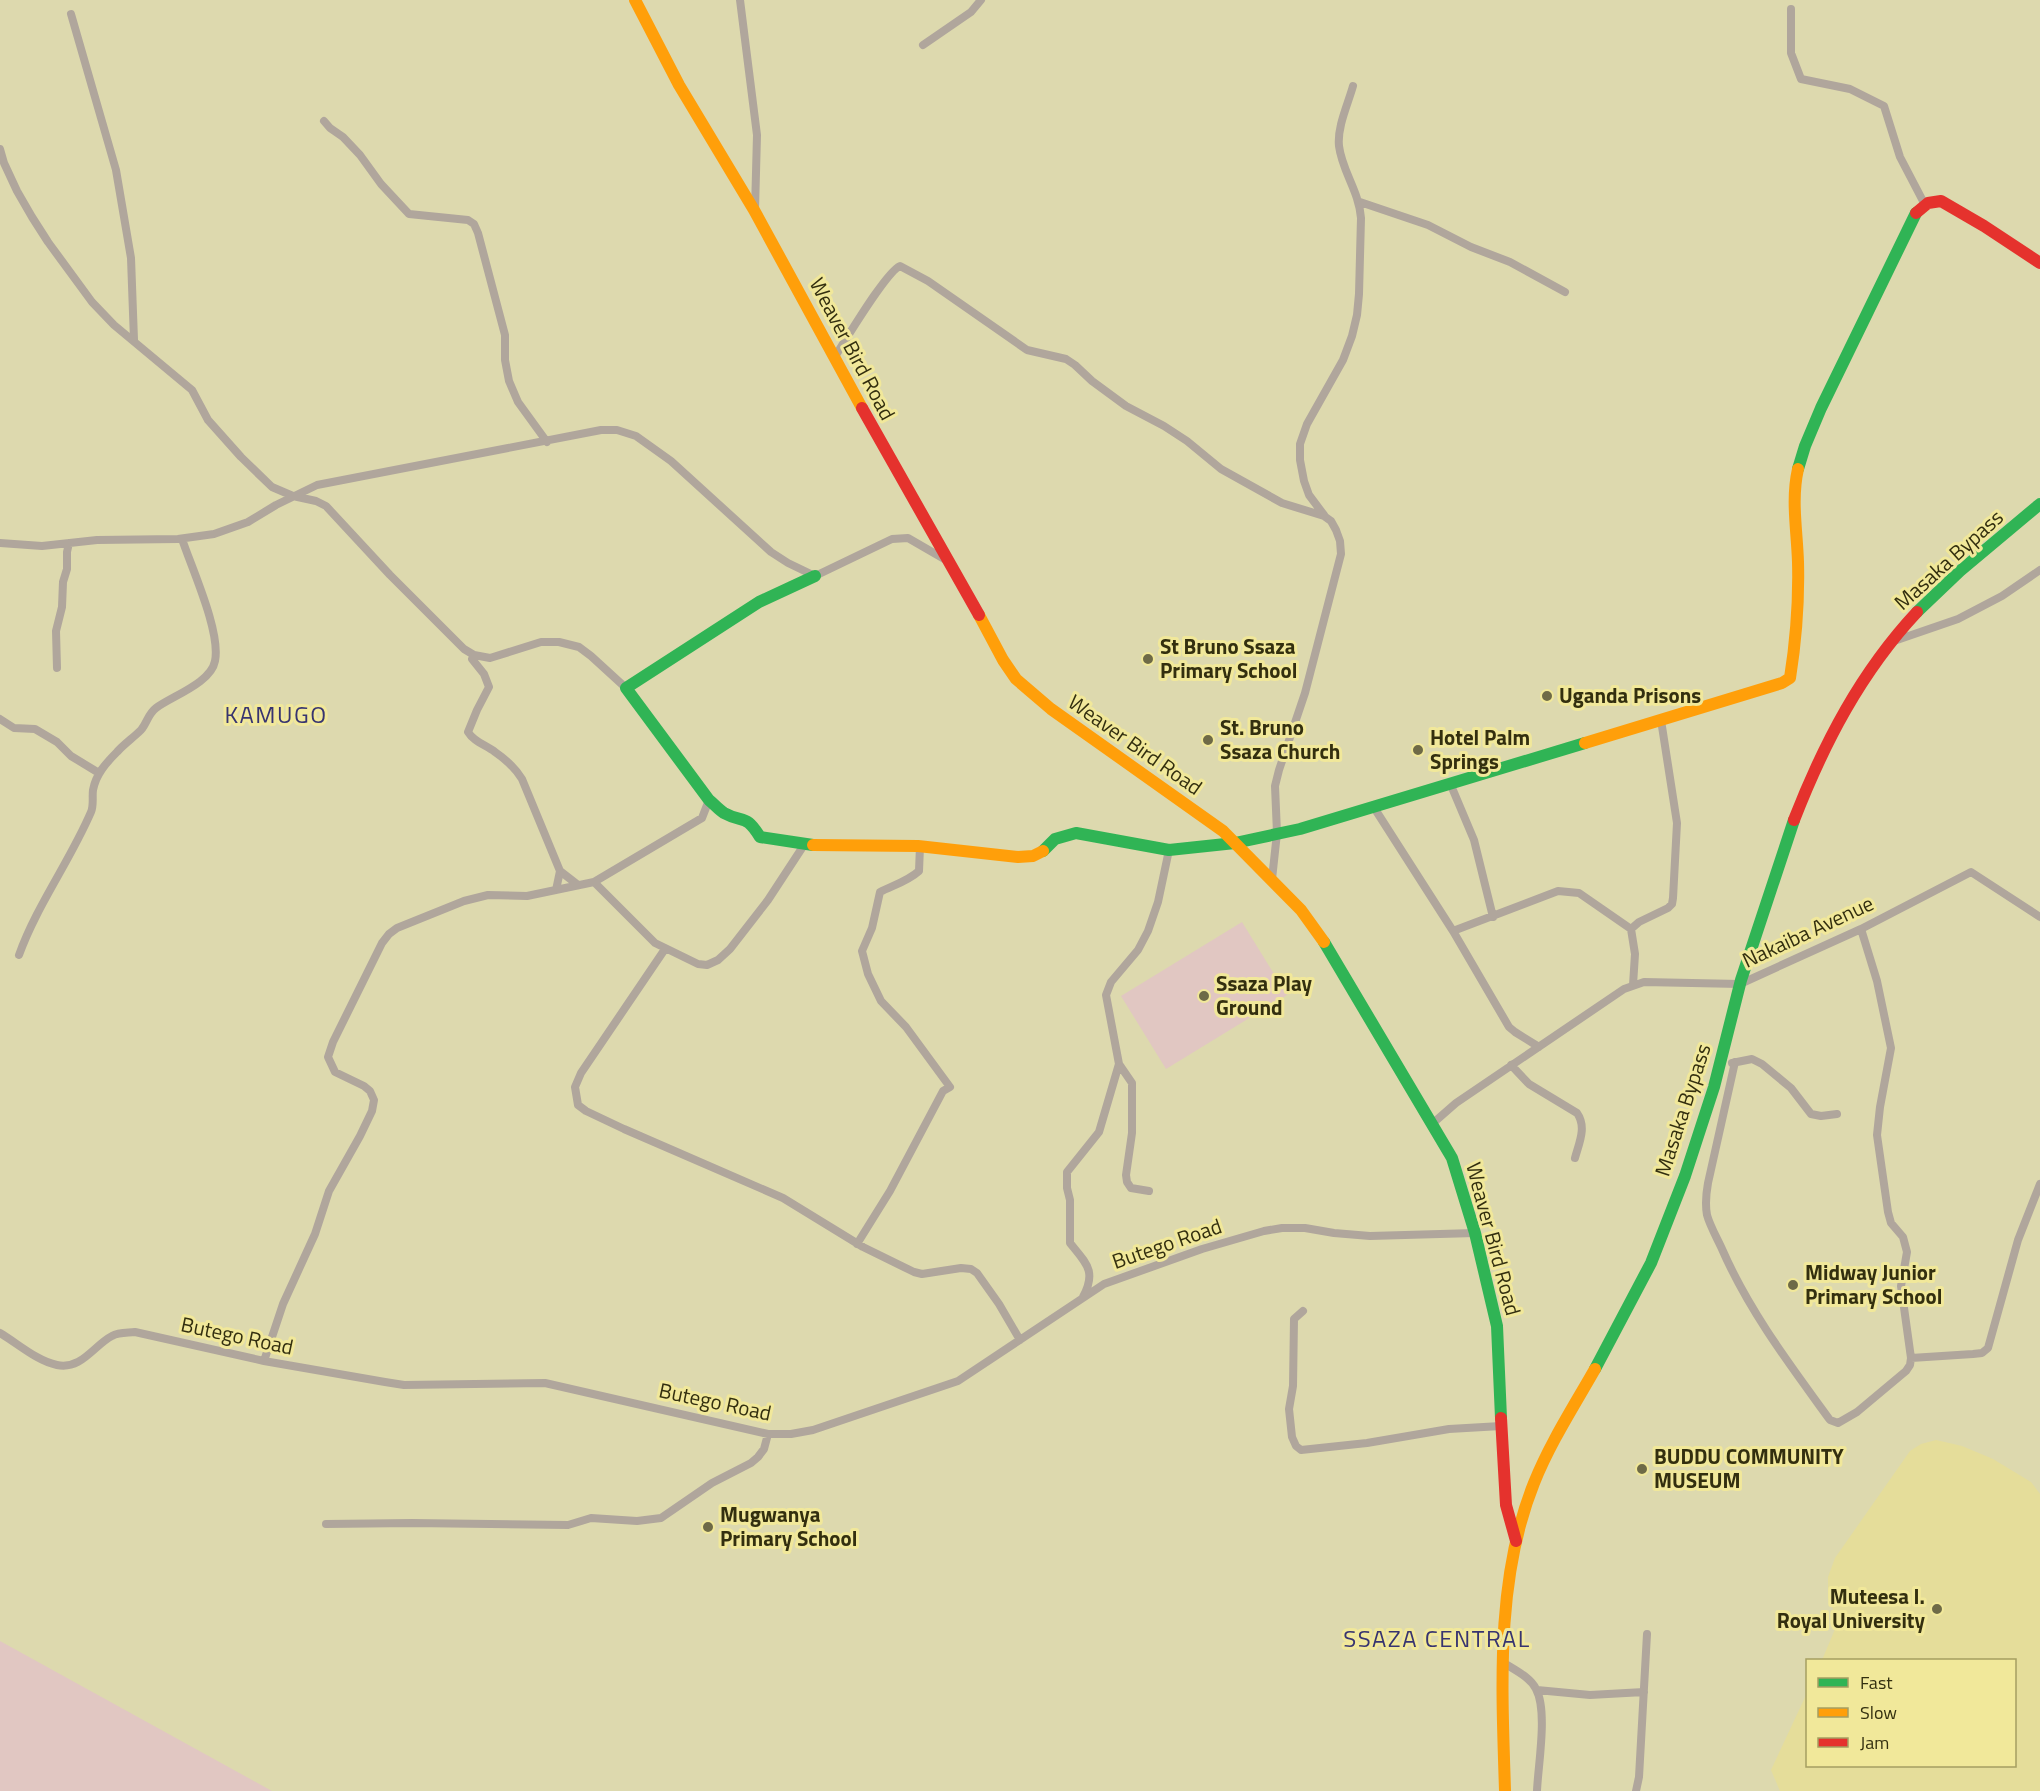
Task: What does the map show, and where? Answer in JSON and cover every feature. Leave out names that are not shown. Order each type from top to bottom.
[{"type":"main road","name":"Weaver Bird Road","points":[[635,0],[679,85],[754,210],[874,431],[1003,660],[1017,679],[1051,710],[1222,831],[1301,910],[1328,947],[1432,1124],[1455,1165],[1475,1233],[1497,1326],[1506,1505],[1516,1542]]},
{"type":"main road","points":[[815,576],[759,602],[626,688],[709,800],[724,813],[745,819],[760,837],[804,845],[920,846],[1018,857],[1033,856],[1045,850],[1055,839],[1076,833],[1169,850],[1235,843],[1300,829],[1782,683],[1790,678],[1799,576],[1794,510],[1795,486],[1800,461],[1812,428],[1842,363],[1917,211],[1924,203],[1933,200],[1941,201],[2040,263]]},
{"type":"main road","name":"Masaka Bypass","points":[[1505,1791],[1504,1610],[1516,1542],[1532,1486],[1548,1451],[1631,1303],[1660,1242],[1692,1154],[1720,1065],[1740,984],[1778,864],[1826,744],[1846,704],[1888,644],[1951,578],[2040,504]]},
{"type":"street","points":[[740,0],[757,135],[754,210]]},
{"type":"street","points":[[923,45],[971,12],[981,0]]},
{"type":"street","points":[[1791,9],[1791,53],[1801,79],[1850,88],[1884,106],[1900,157],[1924,203]]},
{"type":"street","points":[[71,14],[116,170],[131,258],[134,340]]},
{"type":"street","points":[[1272,879],[1277,833],[1275,786],[1305,693],[1341,554],[1336,530],[1309,495],[1300,460],[1300,444],[1307,424],[1343,360],[1357,315],[1360,202],[1339,147],[1341,128],[1353,86]]},
{"type":"street","points":[[324,121],[344,137],[381,184],[409,214],[468,220],[474,224],[505,335],[505,360],[509,381],[518,402],[547,442]]},
{"type":"street","points":[[0,149],[17,191],[48,242],[92,302],[114,325],[192,390],[208,420],[272,487],[326,506],[390,575],[464,648],[474,655],[490,658],[541,642],[559,642],[579,647],[626,688]]},
{"type":"street","points":[[1360,202],[1428,225],[1471,247],[1509,262],[1565,292]]},
{"type":"street","points":[[834,358],[894,269],[900,266],[928,281],[1027,350],[1066,359],[1126,406],[1187,441],[1221,469],[1282,503],[1324,516]]},
{"type":"street","points":[[0,543],[42,546],[97,540],[182,539],[214,534],[248,522],[317,485],[601,430],[617,429],[636,436],[679,468],[771,552],[815,576],[892,538],[908,538],[949,561]]},
{"type":"street","points":[[19,955],[26,936],[58,880],[93,810],[93,789],[99,773],[118,750],[143,728],[148,715],[211,673],[215,663],[215,636],[182,539]]},
{"type":"street","points":[[57,669],[56,631],[62,607],[69,543]]},
{"type":"street","points":[[1888,644],[1958,619],[2002,596],[2040,570]]},
{"type":"street","points":[[474,655],[472,659],[484,674],[489,687],[468,732],[472,738],[496,752],[518,772],[537,812],[560,871],[578,885]]},
{"type":"street","points":[[0,718],[14,728],[35,729],[57,742],[71,756],[99,773]]},
{"type":"street","points":[[1631,929],[1672,904],[1677,823],[1661,720]]},
{"type":"street","points":[[1450,783],[1474,840],[1492,917]]},
{"type":"street","points":[[702,818],[709,800]]},
{"type":"street","points":[[1373,806],[1453,931],[1509,1027],[1539,1047]]},
{"type":"street","points":[[264,1361],[283,1304],[315,1234],[329,1191],[372,1111],[374,1100],[370,1091],[335,1072],[328,1057],[333,1042],[382,943],[389,934],[398,928],[464,901],[488,895],[527,896],[594,882],[702,818],[724,813]]},
{"type":"street","points":[[594,882],[647,935],[665,949],[698,964],[707,965],[718,960],[729,949],[768,900],[804,845]]},
{"type":"street","points":[[857,1244],[890,1191],[943,1091],[950,1087],[906,1027],[881,1001],[868,974],[861,951],[872,928],[880,892],[910,880],[919,871],[920,846]]},
{"type":"street","points":[[1149,1191],[1131,1188],[1127,1182],[1132,1133],[1131,1083],[1119,1064],[1107,1007],[1107,989],[1138,950],[1148,931],[1158,902],[1169,850]]},
{"type":"street","points":[[556,890],[560,871]]},
{"type":"street","name":"Nakaiba Avenue","points":[[1432,1124],[1456,1103],[1633,985],[1644,982],[1740,984],[1860,929],[1971,872],[2040,917]]},
{"type":"street","points":[[1453,931],[1558,891],[1579,893],[1631,929],[1635,954],[1633,985]]},
{"type":"street","points":[[1736,1062],[1714,1155],[1706,1200],[1707,1215],[1733,1275],[1783,1356],[1833,1423],[1842,1421],[1857,1412],[1911,1365],[1901,1286],[1907,1252],[1903,1237],[1891,1223],[1887,1212],[1877,1135],[1891,1047],[1877,981],[1860,929]]},
{"type":"street","points":[[665,949],[581,1073],[575,1087],[578,1105],[624,1129],[783,1197],[857,1244],[915,1272],[922,1274],[961,1268],[971,1269],[982,1279],[1020,1340]]},
{"type":"street","points":[[1720,1065],[1752,1059],[1762,1064],[1791,1088],[1811,1114],[1815,1116],[1837,1114]]},
{"type":"street","points":[[1082,1298],[1090,1284],[1088,1265],[1070,1244],[1070,1200],[1066,1180],[1067,1172],[1099,1132],[1119,1064]]},
{"type":"street","points":[[1511,1065],[1529,1084],[1578,1113],[1583,1126],[1575,1158]]},
{"type":"street","points":[[1911,1358],[1982,1353],[1988,1348],[2018,1240],[2040,1184]]},
{"type":"street","name":"Butego Road","points":[[0,1333],[40,1358],[57,1365],[70,1365],[86,1358],[112,1336],[135,1332],[264,1361],[404,1384],[526,1382],[560,1385],[665,1412],[768,1434],[791,1434],[813,1430],[958,1381],[1104,1284],[1202,1249],[1282,1228],[1305,1228],[1370,1236],[1475,1233]]},
{"type":"street","points":[[1303,1311],[1294,1319],[1293,1386],[1289,1409],[1292,1437],[1296,1446],[1301,1450],[1367,1443],[1449,1429],[1501,1426]]},
{"type":"street","points":[[326,1524],[568,1525],[591,1518],[650,1521],[661,1518],[712,1483],[750,1463],[762,1453],[768,1434]]},
{"type":"street","points":[[1636,1791],[1640,1777],[1647,1634]]},
{"type":"street","points":[[1503,1663],[1527,1678],[1537,1690],[1542,1718],[1537,1791]]},
{"type":"street","points":[[1537,1690],[1590,1695],[1644,1692]]},
{"type":"shaded area","name":"Ssaza Play Ground","points":[[1242,922],[1287,995],[1166,1069],[1121,996]]},
{"type":"shaded area","name":"Muteesa I. Royal University","points":[[1936,1440],[1962,1446],[1993,1459],[2031,1482],[2040,1494],[2040,1791],[1780,1791],[1771,1770],[1806,1695],[1806,1767],[2016,1767],[2016,1659],[1822,1659],[1838,1622],[1828,1597],[1828,1577],[1835,1558],[1910,1451],[1921,1444]]},
{"type":"shaded area","points":[[0,1641],[272,1791],[0,1791]]},
{"type":"traffic: fast","points":[[1798,469],[1821,408],[1916,213]]},
{"type":"traffic: fast","points":[[1917,612],[1960,571],[2040,504]]},
{"type":"traffic: fast","points":[[813,845],[760,837],[747,822],[720,810],[709,800],[626,688],[759,602],[815,576]]},
{"type":"traffic: fast","points":[[1043,851],[1055,839],[1076,833],[1169,850],[1235,843],[1300,829],[1585,743]]},
{"type":"traffic: fast","points":[[1595,1369],[1651,1263],[1685,1176],[1714,1087],[1741,980],[1794,820]]},
{"type":"traffic: fast","points":[[1324,942],[1452,1158],[1475,1233],[1497,1326],[1501,1418]]},
{"type":"traffic: slow","points":[[635,0],[679,85],[754,210],[862,408]]},
{"type":"traffic: slow","points":[[1585,743],[1782,683],[1790,678],[1797,605],[1798,562],[1795,504],[1798,469]]},
{"type":"traffic: slow","points":[[979,615],[1016,679],[1051,709],[1223,831],[1301,910],[1324,942]]},
{"type":"traffic: slow","points":[[813,845],[918,846],[1018,857],[1033,856],[1043,851]]},
{"type":"traffic: slow","points":[[1505,1791],[1504,1635],[1507,1596],[1521,1520],[1540,1468],[1595,1369]]},
{"type":"traffic: jam","points":[[1916,213],[1928,203],[1941,201],[2040,263]]},
{"type":"traffic: jam","points":[[862,408],[979,615]]},
{"type":"traffic: jam","points":[[1794,820],[1831,736],[1861,684],[1878,659],[1917,612]]},
{"type":"traffic: jam","points":[[1501,1418],[1506,1505],[1516,1541]]},
{"type":"place","name":"St Bruno Ssaza Primary School","points":[[1148,659]]},
{"type":"place","name":"Uganda Prisons","points":[[1547,696]]},
{"type":"place","name":"St. Bruno Ssaza Church","points":[[1208,740]]},
{"type":"place","name":"Hotel Palm Springs","points":[[1418,750]]},
{"type":"place","name":"Ssaza Play Ground","points":[[1204,996]]},
{"type":"place","name":"Midway Junior Primary School","points":[[1793,1285]]},
{"type":"place","name":"BUDDU COMMUNITY MUSEUM","points":[[1642,1469]]},
{"type":"place","name":"Mugwanya Primary School","points":[[708,1527]]},
{"type":"place","name":"Muteesa I. Royal University","points":[[1937,1609]]},
{"type":"district","name":"KAMUGO","points":[[276,715]]},
{"type":"district","name":"SSAZA CENTRAL","points":[[1437,1639]]}]
